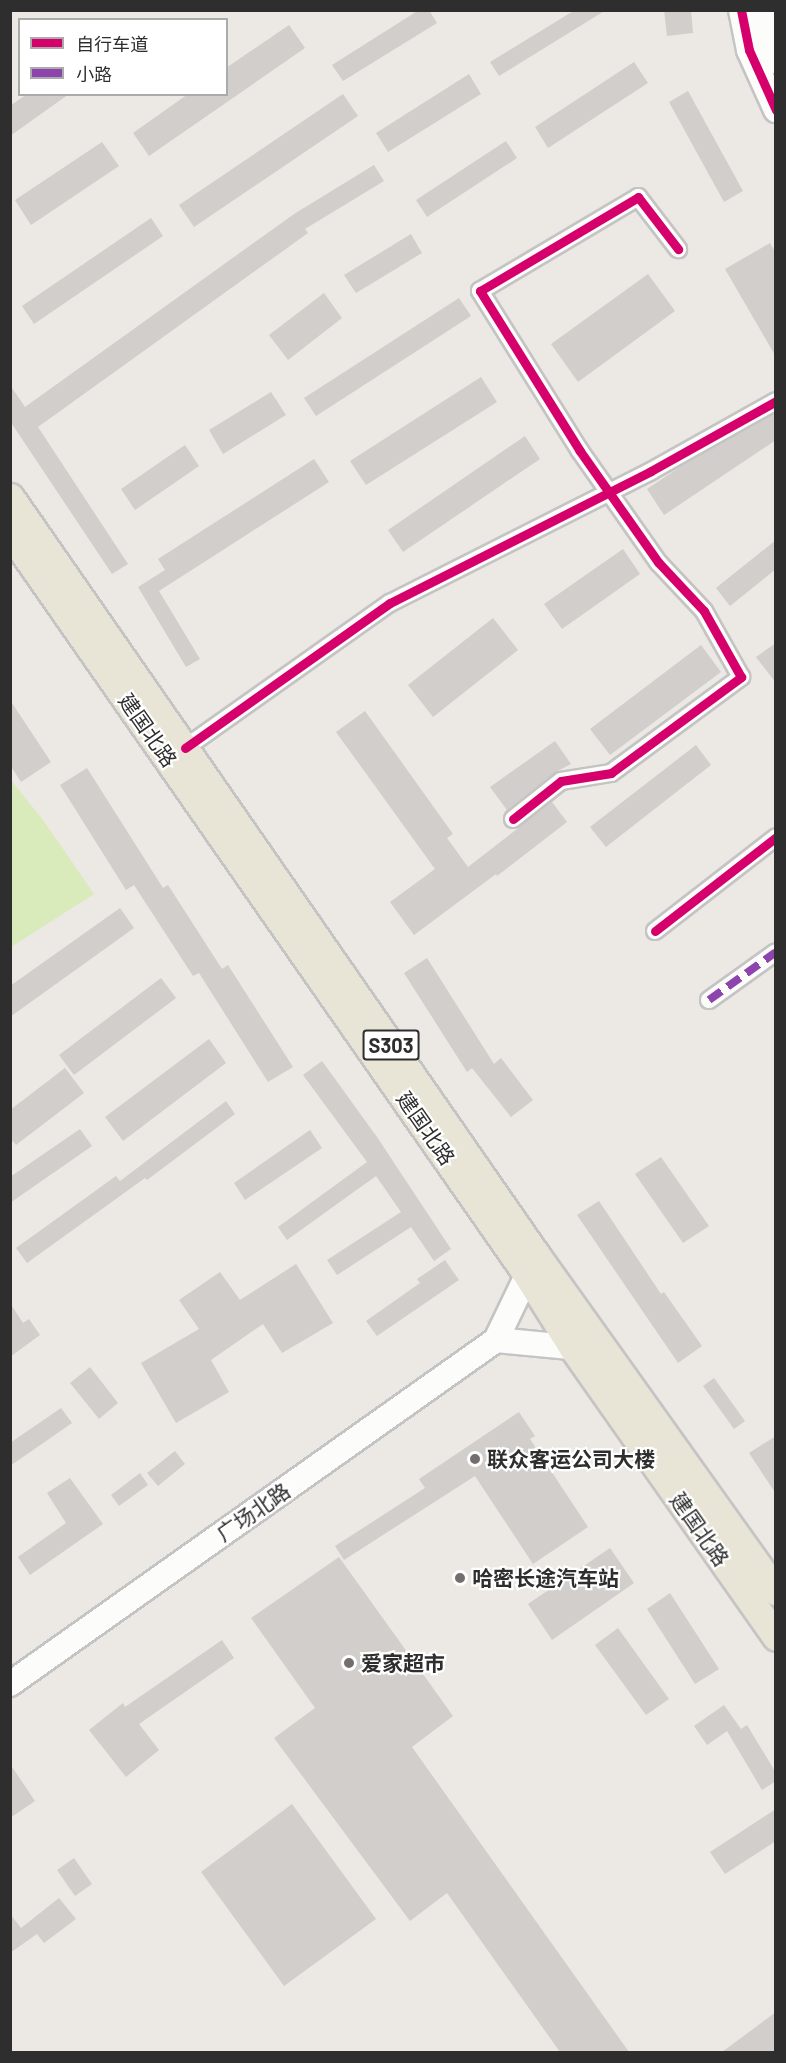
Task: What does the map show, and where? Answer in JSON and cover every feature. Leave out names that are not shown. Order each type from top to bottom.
[{"type":"main road","points":[[741,10],[749,50],[776,110]]},
{"type":"main road","points":[[762,10],[768,41],[776,61]]},
{"type":"main road","name":"建国北路","points":[[10,496],[185,748],[532,1265],[573,1348],[776,1637]]},
{"type":"main road","name":"建国北路","points":[[10,533],[532,1265],[605,1350],[776,1591]]},
{"type":"main road","points":[[532,1265],[496,1340],[605,1350]]},
{"type":"main road","name":"广场北路","points":[[10,1684],[496,1340]]},
{"type":"street","points":[[513,819],[561,781],[611,773],[741,676],[704,611],[658,562],[609,492],[480,291],[638,196],[678,249]]},
{"type":"street","points":[[185,748],[390,603],[651,471],[776,401]]},
{"type":"street","points":[[655,931],[776,837]]},
{"type":"street","points":[[708,1000],[776,952]]},
{"type":"green space","points":[[10,779],[43,820],[94,894],[11,947]]},
{"type":"building","points":[[419,10],[429,10],[437,23],[343,81],[332,65]]},
{"type":"building","points":[[575,10],[606,10],[499,76],[490,62]]},
{"type":"building","points":[[664,10],[691,10],[693,33],[667,36]]},
{"type":"building","points":[[289,25],[305,48],[149,156],[133,133],[185,96],[228,96],[228,67]]},
{"type":"building","points":[[634,62],[648,83],[548,148],[535,127]]},
{"type":"building","points":[[469,74],[481,94],[388,152],[376,133]]},
{"type":"building","points":[[688,91],[743,191],[724,202],[669,102]]},
{"type":"building","points":[[343,94],[358,116],[194,227],[179,205]]},
{"type":"building","points":[[24,96],[66,96],[10,136],[10,106]]},
{"type":"building","points":[[506,141],[517,158],[427,217],[416,200]]},
{"type":"building","points":[[102,142],[119,166],[31,225],[15,200]]},
{"type":"building","points":[[374,165],[384,181],[305,229],[308,233],[38,427],[128,564],[112,574],[10,421],[10,385],[25,407],[294,214]]},
{"type":"building","points":[[151,218],[163,236],[34,324],[22,306]]},
{"type":"building","points":[[411,234],[422,253],[356,293],[344,275]]},
{"type":"building","points":[[770,243],[776,253],[776,357],[725,269]]},
{"type":"building","points":[[648,274],[675,311],[578,382],[551,344]]},
{"type":"building","points":[[324,293],[342,318],[288,360],[269,335]]},
{"type":"building","points":[[459,298],[471,316],[316,416],[304,398]]},
{"type":"building","points":[[481,377],[497,402],[366,485],[350,461]]},
{"type":"building","points":[[271,392],[286,415],[223,454],[209,430]]},
{"type":"building","points":[[776,413],[776,440],[664,515],[647,489],[680,467]]},
{"type":"building","points":[[525,436],[540,459],[403,552],[388,530]]},
{"type":"building","points":[[185,445],[199,466],[135,510],[121,489]]},
{"type":"building","points":[[314,459],[329,482],[159,591],[200,659],[186,667],[138,587],[165,570],[158,559]]},
{"type":"building","points":[[776,540],[776,569],[730,606],[716,588]]},
{"type":"building","points":[[623,549],[640,574],[562,629],[544,604]]},
{"type":"building","points":[[493,618],[518,650],[433,717],[408,685]]},
{"type":"building","points":[[776,643],[776,683],[756,657]]},
{"type":"building","points":[[701,645],[721,672],[610,755],[590,729]]},
{"type":"building","points":[[10,700],[51,762],[21,782],[10,765]]},
{"type":"building","points":[[365,711],[453,834],[447,838],[468,867],[552,802],[567,822],[497,876],[496,874],[414,935],[390,902],[435,869],[336,732]]},
{"type":"building","points":[[555,741],[571,764],[554,773],[507,810],[490,787]]},
{"type":"building","points":[[696,745],[711,765],[606,847],[590,827]]},
{"type":"building","points":[[87,768],[163,888],[168,885],[222,969],[228,965],[293,1067],[268,1082],[199,973],[193,976],[134,885],[126,890],[60,785]]},
{"type":"building","points":[[120,908],[134,928],[10,1017],[10,986]]},
{"type":"building","points":[[427,958],[494,1064],[501,1058],[533,1100],[511,1117],[472,1068],[467,1072],[404,973]]},
{"type":"building","points":[[161,978],[176,998],[74,1075],[59,1055]]},
{"type":"building","points":[[209,1039],[226,1063],[123,1141],[105,1117]]},
{"type":"building","points":[[322,1061],[377,1137],[451,1249],[434,1261],[411,1227],[337,1275],[327,1260],[401,1212],[376,1176],[287,1240],[278,1227],[367,1162],[303,1075]]},
{"type":"building","points":[[65,1068],[84,1093],[16,1145],[10,1138],[10,1110]]},
{"type":"building","points":[[226,1101],[235,1114],[147,1180],[145,1178],[27,1263],[16,1248],[116,1176],[120,1181]]},
{"type":"building","points":[[80,1129],[92,1146],[10,1203],[10,1177]]},
{"type":"building","points":[[310,1130],[322,1148],[245,1200],[234,1183]]},
{"type":"building","points":[[661,1157],[709,1226],[683,1243],[635,1174]]},
{"type":"building","points":[[599,1201],[661,1294],[664,1292],[702,1346],[678,1363],[577,1215]]},
{"type":"building","points":[[445,1260],[459,1280],[377,1336],[366,1321],[420,1283],[417,1279]]},
{"type":"building","points":[[296,1264],[333,1323],[282,1353],[263,1324],[211,1360],[229,1392],[176,1423],[141,1363],[199,1329],[179,1300],[220,1272],[240,1300]]},
{"type":"building","points":[[10,1303],[23,1323],[29,1319],[40,1335],[10,1357]]},
{"type":"building","points":[[90,1367],[118,1403],[99,1419],[70,1383]]},
{"type":"building","points":[[714,1378],[745,1421],[734,1429],[703,1386]]},
{"type":"building","points":[[61,1408],[72,1423],[10,1466],[10,1443]]},
{"type":"building","points":[[519,1412],[535,1436],[530,1439],[588,1527],[533,1564],[475,1476],[344,1560],[335,1546],[425,1488],[419,1479]]},
{"type":"building","points":[[776,1436],[776,1494],[749,1453]]},
{"type":"building","points":[[175,1451],[185,1464],[158,1486],[147,1473]]},
{"type":"building","points":[[140,1473],[148,1485],[119,1506],[111,1495]]},
{"type":"building","points":[[70,1478],[103,1524],[30,1575],[18,1557],[66,1523],[47,1493]]},
{"type":"building","points":[[610,1548],[634,1583],[552,1640],[528,1604]]},
{"type":"building","points":[[339,1557],[453,1716],[412,1747],[629,2052],[560,2052],[447,1893],[410,1921],[274,1738],[315,1708],[251,1618]]},
{"type":"building","points":[[670,1593],[719,1669],[695,1684],[647,1609]]},
{"type":"building","points":[[618,1628],[669,1699],[646,1715],[595,1645]]},
{"type":"building","points":[[222,1640],[234,1658],[139,1724],[159,1750],[126,1777],[89,1730],[123,1703],[125,1707]]},
{"type":"building","points":[[724,1705],[741,1729],[747,1725],[776,1773],[776,1781],[762,1790],[727,1731],[707,1745],[694,1726]]},
{"type":"building","points":[[10,1764],[35,1801],[10,1818]]},
{"type":"building","points":[[292,1804],[376,1919],[284,1986],[201,1872]]},
{"type":"building","points":[[776,1809],[776,1841],[725,1874],[710,1852]]},
{"type":"building","points":[[74,1858],[92,1884],[75,1896],[57,1870]]},
{"type":"building","points":[[59,1898],[76,1919],[44,1943],[37,1934],[10,1953],[10,1914],[21,1928]]},
{"type":"building","points":[[776,2012],[776,2052],[722,2052]]},
{"type":"marked path","points":[[709,1000],[776,952]]},
{"type":"cycle path","points":[[741,10],[749,50],[776,110]]},
{"type":"cycle path","points":[[513,819],[561,781],[611,773],[741,677],[704,611],[658,562],[580,451],[480,291],[638,197],[678,249]]},
{"type":"cycle path","points":[[185,748],[390,603],[651,471],[776,401]]},
{"type":"cycle path","points":[[655,931],[776,837]]},
{"type":"place","name":"联众客运公司大楼","points":[[475,1459]]},
{"type":"place","name":"哈密长途汽车站","points":[[460,1578]]},
{"type":"place","name":"爱家超市","points":[[349,1663]]}]
